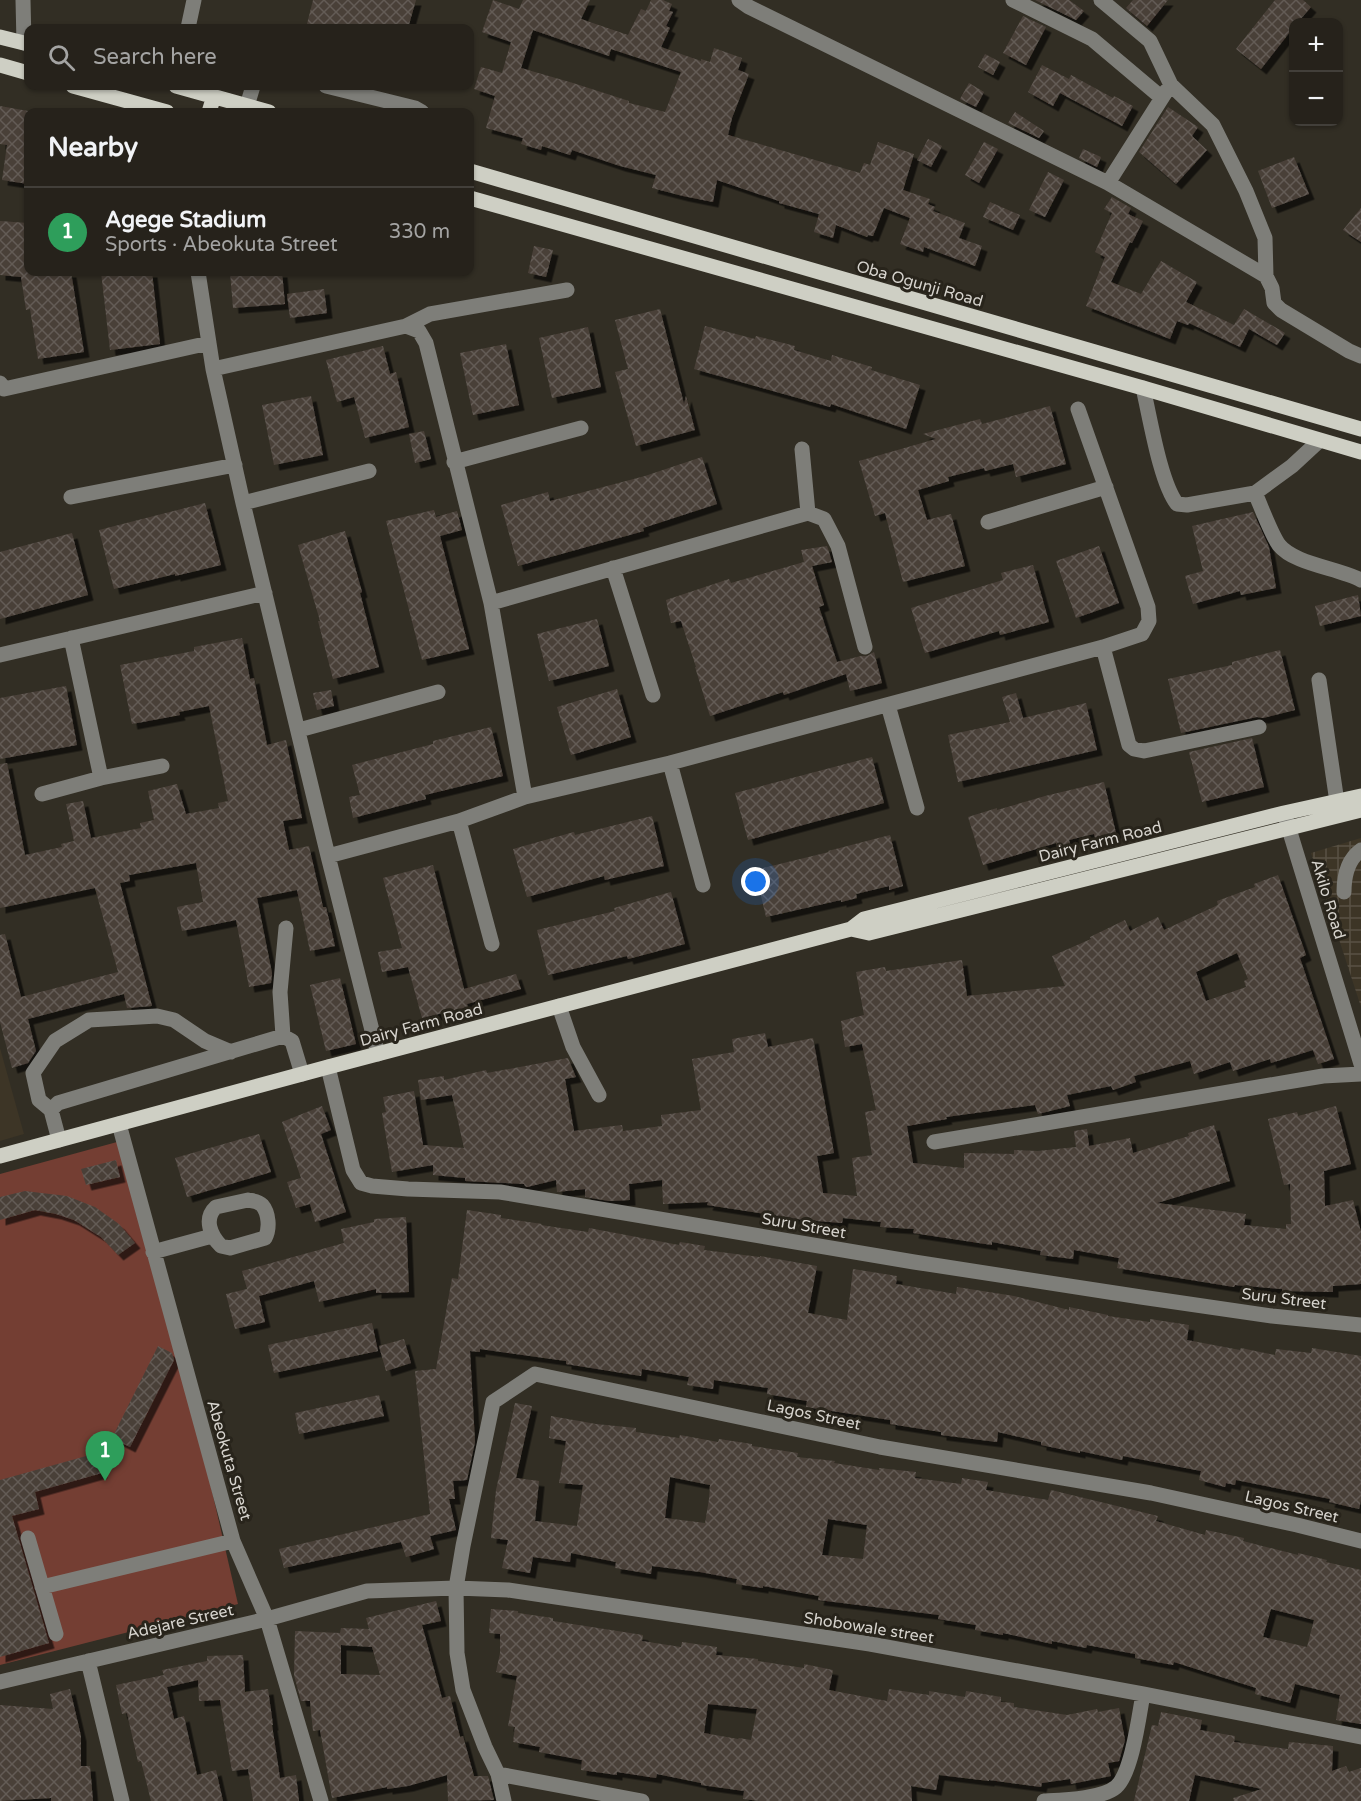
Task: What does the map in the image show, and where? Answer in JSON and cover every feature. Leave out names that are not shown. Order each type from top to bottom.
[{"type":"main road","points":[[0,37],[24,43]]},
{"type":"main road","points":[[0,65],[24,72]]},
{"type":"main road","points":[[86,90],[152,108]]},
{"type":"main road","points":[[192,90],[254,108]]},
{"type":"main road","points":[[210,108],[214,96]]},
{"type":"main road","name":"Oba Ogunji Road","points":[[474,172],[1361,429]]},
{"type":"main road","points":[[474,199],[1361,452]]},
{"type":"main road","points":[[1086,372],[1092,352]]},
{"type":"main road","name":"Dairy Farm Road","points":[[1287,821],[1337,802],[1361,796]]},
{"type":"main road","name":"Dairy Farm Road","points":[[0,1156],[851,929],[864,919],[1287,821],[1361,810]]},
{"type":"street","points":[[23,0],[25,24]]},
{"type":"street","points":[[189,24],[194,0]]},
{"type":"street","points":[[739,0],[748,8],[1108,183],[1266,276]]},
{"type":"street","points":[[1013,0],[1092,39],[1213,125],[1245,191],[1264,238],[1266,276],[1272,288],[1274,303],[1281,310],[1361,356]]},
{"type":"street","points":[[1101,0],[1150,41],[1166,92],[1108,183]]},
{"type":"street","points":[[247,106],[252,90]]},
{"type":"street","points":[[342,90],[415,108]]},
{"type":"street","points":[[199,276],[213,369],[243,503],[378,1054]]},
{"type":"street","points":[[213,369],[406,326],[430,314],[567,290]]},
{"type":"street","points":[[406,326],[419,332],[426,343],[491,603],[525,797]]},
{"type":"street","points":[[0,383],[4,388],[209,343]]},
{"type":"street","points":[[1143,388],[1161,464],[1172,497],[1178,504],[1187,505],[1255,493],[1292,466],[1319,441]]},
{"type":"street","points":[[328,856],[459,821],[525,797],[670,763],[1103,647],[1142,634],[1149,621],[1148,607],[1078,409]]},
{"type":"street","points":[[454,462],[581,428]]},
{"type":"street","points":[[802,449],[808,513]]},
{"type":"street","points":[[71,497],[235,465]]},
{"type":"street","points":[[243,503],[369,471]]},
{"type":"street","points":[[988,522],[1106,487]]},
{"type":"street","points":[[1255,493],[1278,544],[1292,556],[1361,580]]},
{"type":"street","points":[[491,603],[808,513],[824,519],[838,546],[865,647]]},
{"type":"street","points":[[613,568],[653,695]]},
{"type":"street","points":[[0,656],[266,593]]},
{"type":"street","points":[[71,638],[101,778]]},
{"type":"street","points":[[1103,647],[1129,745],[1134,749],[1144,751],[1164,748],[1259,727]]},
{"type":"street","points":[[1319,680],[1337,802]]},
{"type":"street","points":[[299,730],[438,692]]},
{"type":"street","points":[[888,705],[917,808]]},
{"type":"street","points":[[670,763],[703,885]]},
{"type":"street","points":[[42,794],[101,778],[162,766]]},
{"type":"street","points":[[459,821],[492,944]]},
{"type":"street","name":"Akilo Road","points":[[1287,821],[1361,1064]]},
{"type":"street","points":[[1344,892],[1344,877],[1353,856],[1361,850]]},
{"type":"street","points":[[283,1036],[280,992],[286,928]]},
{"type":"street","points":[[559,1006],[573,1047],[599,1095]]},
{"type":"street","points":[[59,1140],[51,1110],[39,1100],[33,1073],[55,1041],[89,1020],[157,1016],[174,1020],[206,1041],[231,1052]]},
{"type":"street","points":[[51,1110],[58,1103],[283,1036],[292,1041],[302,1074]]},
{"type":"street","name":"Suru Street","points":[[328,1067],[353,1170],[361,1183],[372,1186],[500,1192],[914,1262],[1272,1316],[1361,1325]]},
{"type":"street","points":[[934,1142],[1323,1076],[1361,1074]]},
{"type":"street","name":"Abeokuta Street","points":[[119,1124],[233,1541],[267,1619],[321,1801]]},
{"type":"street","points":[[153,1252],[212,1236]]},
{"type":"street","name":"Lagos Street","points":[[504,1801],[498,1774],[463,1690],[457,1653],[456,1588],[494,1402],[535,1374],[880,1447],[1151,1493],[1361,1541]]},
{"type":"street","points":[[28,1538],[56,1634]]},
{"type":"street","points":[[42,1587],[233,1541]]},
{"type":"street","name":"Shobowale street","points":[[367,1591],[456,1588],[508,1590],[870,1644],[1361,1737]]},
{"type":"street","name":"Adejare Street","points":[[0,1682],[267,1619],[367,1591]]},
{"type":"street","points":[[88,1661],[122,1801]]},
{"type":"street","points":[[1044,1801],[1102,1794],[1117,1786],[1128,1769],[1143,1694]]},
{"type":"street","points":[[498,1774],[642,1801]]},
{"type":"shaded area","points":[[1361,838],[1361,1007],[1311,853]]},
{"type":"shaded area","points":[[0,1048],[24,1134],[0,1141]]},
{"type":"shaded area","points":[[117,1142],[181,1357],[238,1604],[0,1665],[0,1174]]},
{"type":"building","points":[[313,0],[416,0],[409,24],[307,24]]},
{"type":"building","points":[[493,0],[519,9],[523,0],[590,0],[581,19],[628,35],[641,9],[646,11],[651,0],[663,0],[672,4],[669,11],[673,12],[666,26],[670,28],[661,47],[710,62],[714,48],[742,58],[738,70],[749,74],[728,135],[860,173],[864,163],[870,165],[878,142],[914,154],[903,190],[930,199],[928,204],[935,207],[933,211],[965,223],[959,238],[982,246],[975,266],[924,247],[923,252],[900,244],[910,218],[884,208],[873,236],[868,235],[867,237],[836,225],[833,238],[814,232],[819,214],[779,203],[779,201],[717,180],[713,202],[683,196],[652,188],[656,175],[572,150],[570,155],[542,146],[541,150],[521,144],[523,138],[486,128],[495,96],[474,89],[481,67],[502,73],[511,42],[482,32]],"holes":[[[533,30],[609,56],[611,49],[681,72],[665,112],[629,103],[629,101],[521,68]]]},
{"type":"building","points":[[1035,0],[1069,0],[1084,11],[1076,20]]},
{"type":"building","points":[[1133,0],[1168,0],[1147,26],[1126,8]]},
{"type":"building","points":[[1275,0],[1303,0],[1311,7],[1301,18],[1289,18],[1289,33],[1261,69],[1236,49]]},
{"type":"building","points":[[1023,16],[1046,27],[1026,65],[1003,53]]},
{"type":"building","points":[[985,54],[1000,62],[993,75],[978,67]]},
{"type":"building","points":[[1042,65],[1069,79],[1071,75],[1133,106],[1122,126],[1060,93],[1053,106],[1028,92]]},
{"type":"building","points":[[969,83],[984,92],[976,107],[960,99]]},
{"type":"building","points":[[0,106],[24,110],[24,183],[2,180],[7,145],[0,144]]},
{"type":"building","points":[[1168,107],[1198,127],[1192,136],[1207,150],[1176,184],[1139,152]]},
{"type":"building","points":[[1015,112],[1044,131],[1039,138],[1008,123]]},
{"type":"building","points":[[928,139],[942,146],[931,167],[917,160]]},
{"type":"building","points":[[984,142],[998,149],[979,183],[965,175]]},
{"type":"building","points":[[1083,149],[1101,157],[1097,167],[1079,158]]},
{"type":"building","points":[[1294,157],[1309,194],[1272,208],[1258,171]]},
{"type":"building","points":[[1048,172],[1064,180],[1045,217],[1029,210]]},
{"type":"building","points":[[1112,197],[1131,208],[1128,214],[1143,221],[1111,282],[1141,294],[1161,261],[1197,282],[1186,302],[1234,325],[1244,309],[1285,333],[1277,345],[1249,329],[1240,347],[1189,323],[1188,325],[1177,321],[1170,339],[1086,306],[1105,257],[1095,252],[1112,213],[1104,209]]},
{"type":"building","points":[[990,202],[1020,215],[1013,230],[983,217]]},
{"type":"building","points":[[1361,208],[1361,242],[1343,230]]},
{"type":"building","points":[[0,221],[24,223],[24,276],[72,276],[84,352],[38,359],[30,309],[26,310],[21,277],[0,275]]},
{"type":"building","points":[[534,246],[553,250],[546,277],[528,273]]},
{"type":"building","points":[[101,276],[152,276],[160,344],[110,350]]},
{"type":"building","points":[[230,276],[282,276],[285,304],[233,308]]},
{"type":"building","points":[[324,289],[327,313],[290,318],[287,294]]},
{"type":"building","points":[[660,309],[684,404],[686,396],[695,430],[636,446],[615,372],[628,369],[615,320]]},
{"type":"building","points":[[705,326],[755,339],[756,336],[795,346],[794,350],[831,361],[832,355],[920,385],[906,429],[831,404],[830,407],[694,369]]},
{"type":"building","points":[[588,327],[601,387],[552,398],[539,338]]},
{"type":"building","points":[[506,344],[519,405],[473,415],[460,353]]},
{"type":"building","points":[[383,346],[390,374],[396,372],[409,427],[365,438],[354,397],[337,402],[326,360]]},
{"type":"building","points":[[311,396],[323,455],[274,465],[262,405]]},
{"type":"building","points":[[1050,406],[1066,464],[1016,477],[1013,464],[985,471],[984,468],[948,477],[949,481],[918,490],[927,520],[951,514],[965,566],[903,582],[885,513],[875,516],[859,461],[936,439],[923,434],[980,419],[982,424]]},
{"type":"building","points":[[424,431],[431,459],[415,463],[409,434]]},
{"type":"building","points":[[702,457],[717,504],[643,528],[644,531],[518,566],[501,505],[548,492],[550,501],[645,476]]},
{"type":"building","points":[[205,503],[221,565],[114,589],[99,530]]},
{"type":"building","points":[[434,510],[436,517],[457,511],[462,530],[440,536],[469,649],[422,660],[386,521]]},
{"type":"building","points":[[1253,512],[1269,547],[1276,588],[1241,595],[1240,591],[1193,604],[1185,576],[1203,571],[1192,526]]},
{"type":"building","points":[[345,531],[379,667],[333,679],[318,621],[320,621],[298,545]]},
{"type":"building","points":[[72,533],[88,595],[0,619],[0,552]]},
{"type":"building","points":[[827,546],[832,562],[812,566],[824,605],[819,607],[837,662],[867,656],[874,652],[882,683],[850,691],[846,674],[710,716],[681,621],[671,623],[666,600],[729,579],[731,583],[804,562],[801,550]]},
{"type":"building","points":[[1099,546],[1119,603],[1076,618],[1056,561]]},
{"type":"building","points":[[1033,565],[1049,622],[1000,635],[999,631],[925,653],[911,608],[1003,580],[1001,573]]},
{"type":"building","points":[[1358,595],[1361,616],[1320,626],[1315,606]]},
{"type":"building","points":[[597,619],[609,666],[549,681],[537,634]]},
{"type":"building","points":[[242,638],[250,679],[254,678],[267,745],[286,740],[302,818],[283,821],[289,850],[309,846],[323,907],[326,907],[335,946],[310,951],[297,890],[257,898],[272,973],[271,983],[249,987],[236,920],[182,931],[177,907],[203,902],[196,863],[129,875],[130,881],[120,883],[152,1006],[127,1008],[124,994],[28,1019],[36,1051],[28,1063],[12,1068],[0,1022],[0,935],[5,934],[21,997],[118,972],[95,888],[0,908],[0,764],[7,763],[25,855],[62,847],[61,844],[74,841],[66,804],[83,801],[91,838],[141,828],[140,823],[154,820],[148,791],[177,784],[186,814],[219,808],[218,803],[228,801],[209,706],[179,712],[180,715],[132,724],[120,665],[194,651],[194,647]]},
{"type":"building","points":[[1280,650],[1295,710],[1181,733],[1168,679],[1232,665],[1232,662]]},
{"type":"building","points":[[66,686],[77,745],[0,759],[0,698]]},
{"type":"building","points":[[617,689],[631,737],[571,755],[557,707]]},
{"type":"building","points":[[331,690],[334,706],[317,710],[313,693]]},
{"type":"building","points":[[1016,693],[1023,718],[1086,703],[1097,750],[958,782],[948,735],[1010,722],[1002,697]]},
{"type":"building","points":[[491,727],[503,776],[425,795],[426,799],[353,818],[349,797],[360,795],[352,765]]},
{"type":"building","points":[[1252,738],[1264,787],[1202,802],[1189,752]]},
{"type":"building","points":[[872,757],[884,803],[748,840],[735,793]]},
{"type":"building","points":[[1104,782],[1116,833],[1095,838],[1094,834],[1069,840],[1070,844],[1057,847],[1056,843],[983,865],[968,817]]},
{"type":"building","points":[[652,816],[664,866],[605,880],[604,876],[527,897],[513,849],[574,832],[575,835]]},
{"type":"building","points":[[890,835],[903,886],[889,890],[889,886],[856,894],[857,898],[766,917],[755,870]]},
{"type":"building","points":[[433,865],[464,989],[516,974],[521,989],[467,1004],[468,1007],[422,1018],[408,967],[382,972],[378,952],[402,948],[383,878]]},
{"type":"building","points":[[1278,875],[1306,955],[1300,958],[1334,1059],[1318,1064],[1313,1050],[1271,1063],[1270,1059],[1233,1071],[1230,1062],[1194,1074],[1190,1061],[1134,1076],[1136,1082],[1113,1090],[1111,1086],[1067,1095],[1070,1106],[1038,1114],[1035,1105],[946,1117],[947,1119],[907,1126],[913,1163],[964,1168],[964,1153],[1014,1154],[1014,1150],[1038,1151],[1076,1147],[1074,1131],[1087,1129],[1089,1146],[1130,1138],[1133,1153],[1189,1136],[1188,1133],[1214,1125],[1230,1181],[1157,1203],[1246,1214],[1244,1225],[1286,1229],[1286,1224],[1291,1224],[1290,1184],[1284,1185],[1268,1119],[1297,1112],[1298,1116],[1336,1106],[1351,1164],[1324,1171],[1325,1206],[1353,1200],[1361,1232],[1361,1284],[1333,1286],[1333,1292],[1282,1291],[1282,1289],[1235,1285],[1234,1287],[1117,1268],[1119,1258],[1074,1250],[1073,1259],[1040,1255],[1041,1251],[992,1242],[992,1245],[913,1233],[914,1229],[880,1227],[881,1222],[843,1218],[842,1223],[804,1220],[707,1205],[708,1202],[663,1204],[662,1180],[629,1184],[630,1200],[609,1201],[585,1197],[585,1189],[557,1192],[556,1180],[527,1187],[524,1184],[465,1181],[465,1178],[433,1175],[433,1165],[392,1172],[382,1113],[386,1112],[383,1097],[414,1091],[423,1145],[464,1148],[452,1095],[421,1100],[418,1080],[444,1076],[444,1080],[486,1070],[487,1073],[568,1058],[576,1077],[565,1079],[574,1131],[622,1125],[623,1131],[662,1126],[661,1115],[701,1110],[692,1059],[734,1052],[732,1039],[765,1033],[768,1047],[813,1038],[834,1153],[817,1156],[823,1193],[857,1196],[852,1158],[872,1155],[865,1112],[876,1110],[862,1044],[845,1047],[841,1021],[864,1015],[856,972],[885,967],[886,971],[962,960],[967,996],[1065,986],[1052,956],[1091,939],[1090,937],[1125,920],[1130,931],[1158,917],[1164,930],[1218,905],[1217,901],[1255,887],[1254,884]],"holes":[[[1237,953],[1248,979],[1244,981],[1246,987],[1206,1001],[1196,972]]]},
{"type":"building","points":[[671,892],[685,944],[628,959],[627,956],[548,975],[537,930],[615,911],[614,908]]},
{"type":"building","points":[[340,978],[356,1044],[326,1051],[310,985]]},
{"type":"building","points":[[322,1106],[331,1130],[321,1134],[346,1212],[315,1222],[310,1204],[296,1208],[287,1182],[301,1178],[282,1122]]},
{"type":"building","points":[[259,1134],[271,1172],[187,1197],[175,1158]]},
{"type":"building","points":[[116,1160],[120,1177],[86,1185],[81,1169]]},
{"type":"building","points":[[25,1191],[67,1196],[95,1207],[119,1224],[135,1243],[118,1255],[101,1237],[74,1220],[35,1210],[0,1220],[0,1197]]},
{"type":"building","points":[[467,1210],[501,1215],[501,1218],[541,1225],[588,1232],[589,1228],[679,1245],[680,1242],[705,1246],[704,1250],[760,1256],[817,1266],[808,1313],[847,1320],[853,1269],[897,1276],[896,1284],[956,1294],[957,1287],[1014,1296],[1069,1310],[1069,1307],[1108,1316],[1189,1325],[1187,1340],[1240,1350],[1241,1348],[1275,1355],[1276,1349],[1311,1353],[1312,1348],[1361,1356],[1361,1501],[1359,1509],[1329,1502],[1330,1499],[1236,1480],[1235,1485],[1226,1483],[1225,1487],[1199,1480],[1201,1471],[1123,1456],[1122,1460],[1080,1451],[1080,1453],[1041,1445],[1041,1442],[998,1432],[997,1442],[941,1435],[941,1432],[890,1424],[890,1420],[806,1407],[807,1401],[767,1394],[768,1388],[714,1380],[713,1389],[687,1385],[689,1377],[642,1369],[641,1376],[566,1364],[566,1361],[480,1349],[480,1352],[470,1351],[475,1442],[467,1480],[453,1481],[455,1499],[449,1499],[456,1530],[430,1536],[434,1549],[406,1557],[401,1542],[284,1568],[279,1549],[430,1514],[415,1371],[436,1369],[452,1278],[458,1279]]},
{"type":"building","points":[[406,1217],[409,1292],[376,1293],[376,1289],[319,1302],[314,1281],[259,1296],[265,1322],[235,1329],[226,1294],[247,1289],[242,1271],[344,1243],[341,1229],[374,1222],[374,1219]]},
{"type":"building","points":[[372,1323],[378,1351],[274,1373],[268,1345]]},
{"type":"building","points":[[404,1339],[411,1363],[386,1371],[379,1346]]},
{"type":"building","points":[[158,1346],[172,1353],[174,1360],[130,1447],[112,1438]]},
{"type":"building","points":[[379,1395],[384,1416],[299,1434],[295,1413]]},
{"type":"building","points":[[515,1403],[532,1406],[516,1478],[539,1481],[535,1521],[577,1526],[583,1485],[559,1483],[566,1441],[549,1438],[551,1416],[636,1428],[636,1432],[679,1438],[680,1435],[718,1442],[719,1439],[752,1444],[752,1446],[798,1453],[797,1457],[835,1461],[834,1463],[879,1470],[879,1468],[916,1472],[915,1478],[961,1484],[962,1478],[988,1482],[986,1490],[1048,1500],[1051,1490],[1158,1516],[1156,1521],[1205,1535],[1206,1530],[1244,1538],[1243,1541],[1298,1555],[1298,1553],[1327,1560],[1326,1562],[1361,1570],[1361,1724],[1336,1720],[1340,1695],[1295,1684],[1290,1703],[1255,1694],[1256,1688],[1174,1662],[1173,1665],[1135,1658],[1135,1654],[1087,1645],[1086,1648],[1052,1641],[1052,1644],[1003,1633],[1003,1635],[975,1630],[976,1625],[938,1619],[939,1615],[818,1600],[819,1596],[763,1586],[763,1588],[736,1584],[737,1579],[700,1572],[652,1566],[651,1574],[615,1568],[616,1562],[571,1553],[570,1562],[533,1557],[530,1573],[502,1568],[508,1540],[491,1538],[496,1490]],"holes":[[[670,1477],[710,1485],[705,1523],[665,1518]],[[828,1519],[867,1525],[863,1559],[822,1555]],[[1271,1609],[1314,1620],[1307,1647],[1263,1637]]]},
{"type":"building","points":[[97,1453],[102,1473],[35,1492],[39,1509],[12,1516],[49,1643],[0,1657],[0,1480]]},
{"type":"building","points":[[436,1601],[441,1621],[422,1625],[442,1698],[450,1696],[460,1737],[463,1736],[474,1776],[488,1776],[494,1800],[448,1801],[447,1775],[408,1786],[387,1789],[387,1787],[332,1798],[320,1730],[313,1731],[310,1701],[301,1701],[294,1675],[295,1631],[340,1633],[341,1628],[369,1629],[366,1618]],"holes":[[[341,1645],[372,1647],[380,1675],[341,1674]]]},
{"type":"building","points":[[491,1609],[518,1611],[518,1613],[553,1618],[553,1621],[643,1635],[642,1641],[681,1647],[682,1642],[717,1647],[716,1655],[758,1659],[758,1661],[804,1668],[804,1664],[833,1670],[829,1690],[887,1701],[889,1689],[929,1695],[929,1691],[965,1697],[966,1691],[1001,1697],[1001,1702],[1014,1703],[1014,1707],[1067,1715],[1097,1709],[1098,1712],[1119,1708],[1125,1740],[1119,1761],[1108,1763],[1111,1776],[1071,1784],[1070,1779],[1042,1783],[1041,1787],[939,1775],[936,1790],[911,1786],[912,1801],[743,1799],[744,1791],[701,1785],[701,1783],[657,1774],[656,1778],[617,1772],[617,1775],[581,1770],[582,1760],[539,1752],[540,1747],[513,1742],[515,1727],[508,1726],[517,1676],[496,1672],[500,1653],[500,1634],[489,1633]],"holes":[[[708,1704],[757,1709],[751,1740],[704,1733]]]},
{"type":"building","points":[[243,1655],[245,1692],[268,1689],[280,1778],[296,1775],[299,1801],[253,1801],[248,1769],[232,1771],[220,1700],[199,1701],[198,1680],[167,1687],[174,1719],[184,1716],[197,1775],[216,1770],[223,1801],[151,1801],[141,1761],[138,1762],[127,1713],[122,1714],[116,1685],[164,1675],[162,1670],[207,1661],[207,1656]]},
{"type":"building","points":[[70,1689],[81,1736],[81,1766],[90,1766],[93,1801],[51,1801],[51,1798],[0,1801],[0,1705],[53,1709],[50,1694]]},
{"type":"building","points":[[1161,1712],[1202,1720],[1200,1730],[1235,1736],[1234,1742],[1288,1749],[1289,1742],[1333,1746],[1332,1771],[1346,1766],[1349,1772],[1361,1768],[1361,1801],[1234,1801],[1233,1798],[1262,1789],[1195,1775],[1189,1801],[1134,1801],[1152,1725],[1158,1726]]},
{"type":"place","name":"Agege Stadium","points":[[105,1481]]}]
